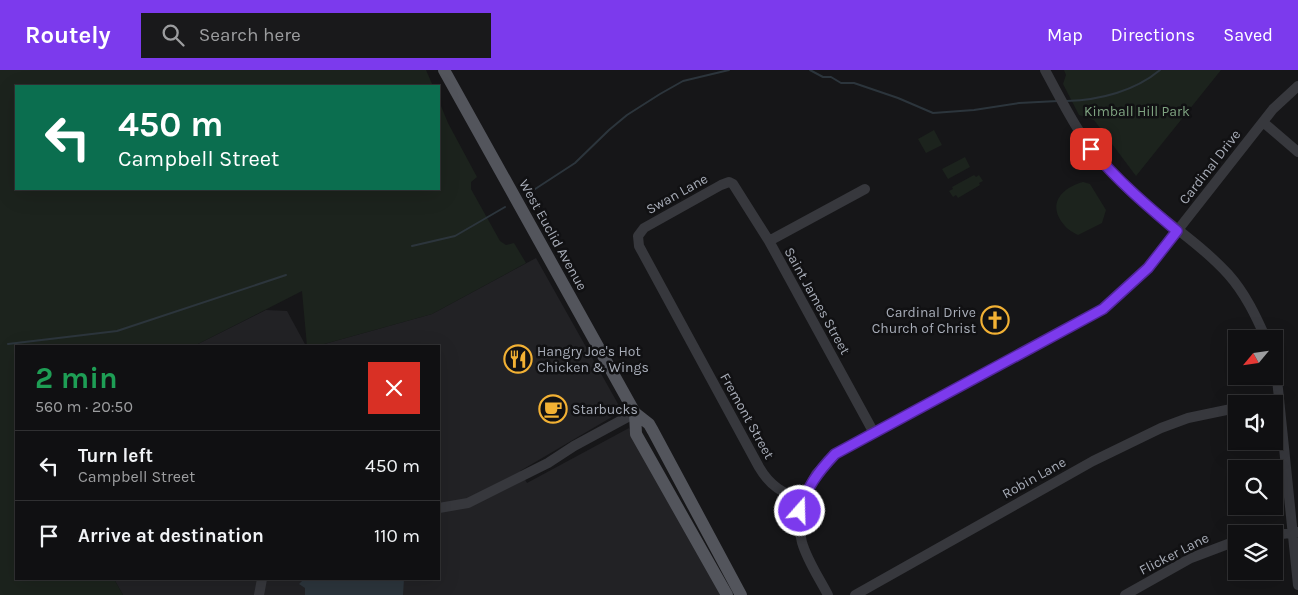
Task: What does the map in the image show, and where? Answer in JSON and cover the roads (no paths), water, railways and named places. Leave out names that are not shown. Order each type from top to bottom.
[{"type":"main road","name":"West Euclid Avenue","points":[[444,70],[635,413],[649,424],[653,431],[740,595]]},
{"type":"main road","name":"West Euclid Avenue","points":[[635,413],[636,434],[727,595]]},
{"type":"street","points":[[1045,70],[1083,138],[1108,170],[1136,197],[1210,256],[1229,276],[1253,308],[1262,330]]},
{"type":"street","name":"Cardinal Drive","points":[[803,499],[816,474],[835,454],[1103,309],[1148,268],[1263,122],[1284,97],[1298,86]]},
{"type":"street","points":[[1263,122],[1298,152]]},
{"type":"street","name":"Swan Lane","points":[[638,236],[644,228],[721,185],[729,182],[733,184]]},
{"type":"street","name":"Saint James Street","points":[[733,184],[769,241],[874,433]]},
{"type":"street","points":[[769,241],[865,189]]},
{"type":"street","name":"Fremont Street","points":[[638,236],[639,246],[763,475],[780,491],[803,499]]},
{"type":"street","name":"Robin Lane","points":[[855,595],[1093,461],[1161,428],[1188,418],[1228,410]]},
{"type":"street","points":[[440,508],[468,503],[548,463],[574,446],[635,413]]},
{"type":"street","points":[[1283,434],[1295,532],[1298,585]]},
{"type":"street","points":[[803,499],[800,511],[799,533],[804,548],[828,595]]},
{"type":"street","name":"Flicker Lane","points":[[1125,595],[1191,558],[1228,544]]},
{"type":"street","points":[[258,595],[262,580]]},
{"type":"waterway","points":[[529,193],[575,163],[627,115],[660,94],[683,81],[729,70]]},
{"type":"waterway","points":[[810,70],[823,77],[831,77],[841,83],[854,83],[898,98],[933,113],[974,110],[1019,103],[1058,101]]},
{"type":"waterway","points":[[1067,101],[1092,99],[1116,93],[1140,84],[1160,70]]},
{"type":"waterway","points":[[412,246],[455,236],[505,207]]},
{"type":"waterway","points":[[8,344],[117,331],[286,275]]},
{"type":"place","name":"Cardinal Drive Church of Christ","points":[[995,320]]},
{"type":"place","name":"Hangry Joe's Hot Chicken & Wings","points":[[518,359]]},
{"type":"place","name":"Starbucks","points":[[553,409]]},
{"type":"park label","name":"Kimball Hill Park","points":[[1137,111]]}]
